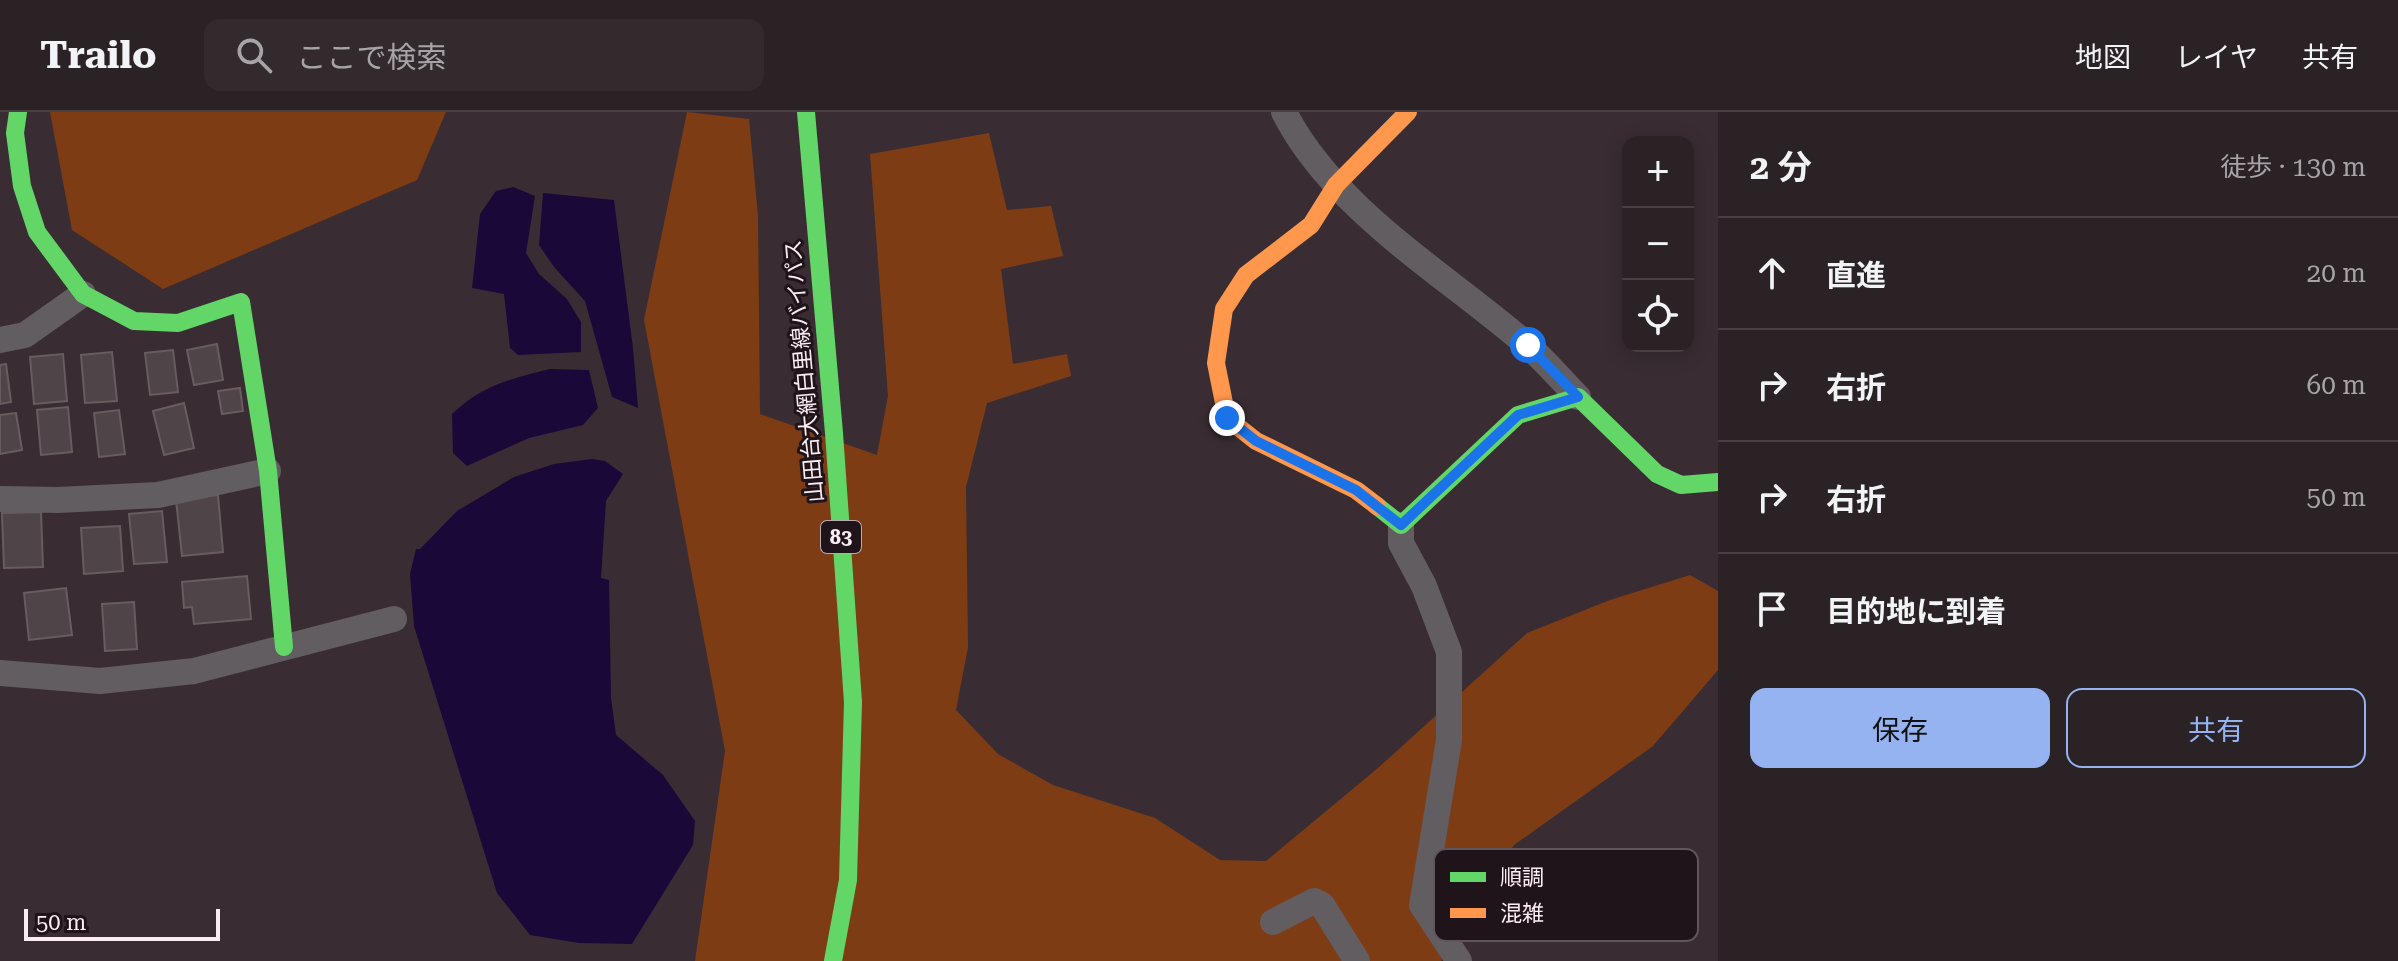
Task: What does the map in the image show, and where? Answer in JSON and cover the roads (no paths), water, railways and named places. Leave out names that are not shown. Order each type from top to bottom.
[{"type":"street","name":"山田台大網白里線バイパス","points":[[806,112],[834,433],[853,702],[848,880],[833,961]]},
{"type":"street","points":[[1284,112],[1290,125],[1336,185],[1392,238],[1528,345],[1578,397],[1592,406],[1645,463],[1669,481],[1698,486],[1718,482]]},
{"type":"street","points":[[1401,525],[1356,490],[1256,441],[1227,418],[1216,363],[1224,309],[1246,275],[1311,225],[1336,185],[1408,112]]},
{"type":"street","points":[[11,128],[22,186],[37,232],[83,294],[134,321],[178,323],[241,302],[268,471],[284,647]]},
{"type":"street","points":[[0,340],[25,335],[83,294]]},
{"type":"street","points":[[1434,923],[1422,905],[1449,740],[1449,652],[1424,586],[1401,543],[1401,525],[1518,415],[1578,397]]},
{"type":"street","points":[[0,499],[58,500],[158,495],[268,471]]},
{"type":"street","points":[[0,673],[100,681],[194,671],[394,619]]},
{"type":"street","points":[[1273,922],[1314,901],[1322,905],[1357,961]]},
{"type":"street","points":[[1446,941],[1459,961]]}]
